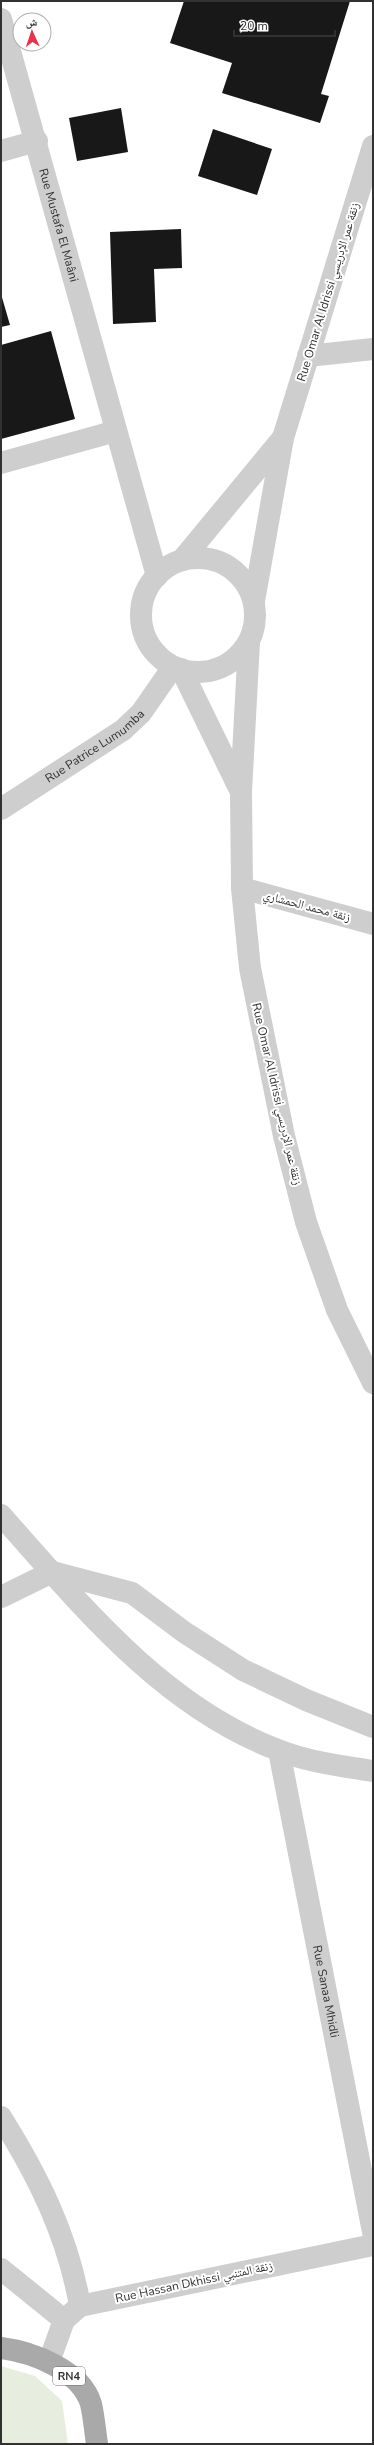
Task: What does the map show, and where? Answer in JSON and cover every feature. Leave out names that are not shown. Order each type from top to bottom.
[{"type":"main road","name":"RN4","points":[[1,2348],[41,2357],[71,2378],[90,2403],[97,2444]]},
{"type":"street","name":"Rue Mustafa El Maâni","points":[[1,19],[37,141],[157,576]]},
{"type":"street","points":[[1,151],[37,141]]},
{"type":"street","name":"Rue Omar Al Idrissi زنقة عمر الإدريسي","points":[[254,601],[283,438],[373,146]]},
{"type":"street","points":[[308,356],[373,349]]},
{"type":"street","points":[[1,463],[116,431]]},
{"type":"street","name":"Rue Omar Al Idrissi زنقة عمر الإدريسي","points":[[182,560],[283,438]]},
{"type":"street","points":[[197,558],[212,560],[226,566],[238,575],[248,587],[254,601],[254,628],[249,642],[236,657],[220,668],[194,672],[177,668],[153,650],[142,625],[143,598],[157,576],[168,566],[182,560],[197,558]]},
{"type":"street","name":"Rue Omar Al Idrissi زنقة عمر الإدريسي","points":[[249,642],[241,792],[242,888],[250,968],[268,1064],[289,1157],[306,1222],[337,1310],[373,1383]]},
{"type":"street","name":"Rue Omar Al Idrissi زنقة عمر الإدريسي","points":[[177,668],[241,792]]},
{"type":"street","name":"Rue Patrice Lumumba","points":[[1,809],[123,730],[141,713],[177,668]]},
{"type":"street","name":"زنقة محمد الحمشاري","points":[[242,888],[373,924]]},
{"type":"street","points":[[1,1515],[108,1632],[155,1676],[204,1711],[243,1735],[279,1751],[332,1765],[373,1771]]},
{"type":"street","points":[[1,1597],[52,1572],[132,1593],[184,1632],[242,1670],[306,1700],[373,1726]]},
{"type":"street","name":"Rue Sanaa Mhidli","points":[[279,1751],[373,2232]]},
{"type":"street","points":[[1,2117],[30,2164],[62,2232],[74,2270],[80,2306]]},
{"type":"street","name":"Rue Hassan Dkhissi زنقة المتنبي","points":[[49,2362],[64,2320],[80,2306],[373,2245]]},
{"type":"street","points":[[1,2269],[64,2320]]},
{"type":"green space","points":[[1,2366],[35,2376],[62,2401],[68,2444],[1,2444]]},
{"type":"building","points":[[184,1],[350,1],[321,94],[329,96],[320,123],[222,93],[232,63],[170,43]]},
{"type":"building","points":[[121,108],[128,152],[77,161],[69,118]]},
{"type":"building","points":[[213,129],[272,149],[257,195],[198,176]]},
{"type":"building","points":[[181,229],[182,268],[154,269],[156,322],[113,324],[110,232]]},
{"type":"building","points":[[1,294],[10,325],[1,327]]},
{"type":"building","points":[[51,331],[75,419],[1,439],[1,345]]}]
